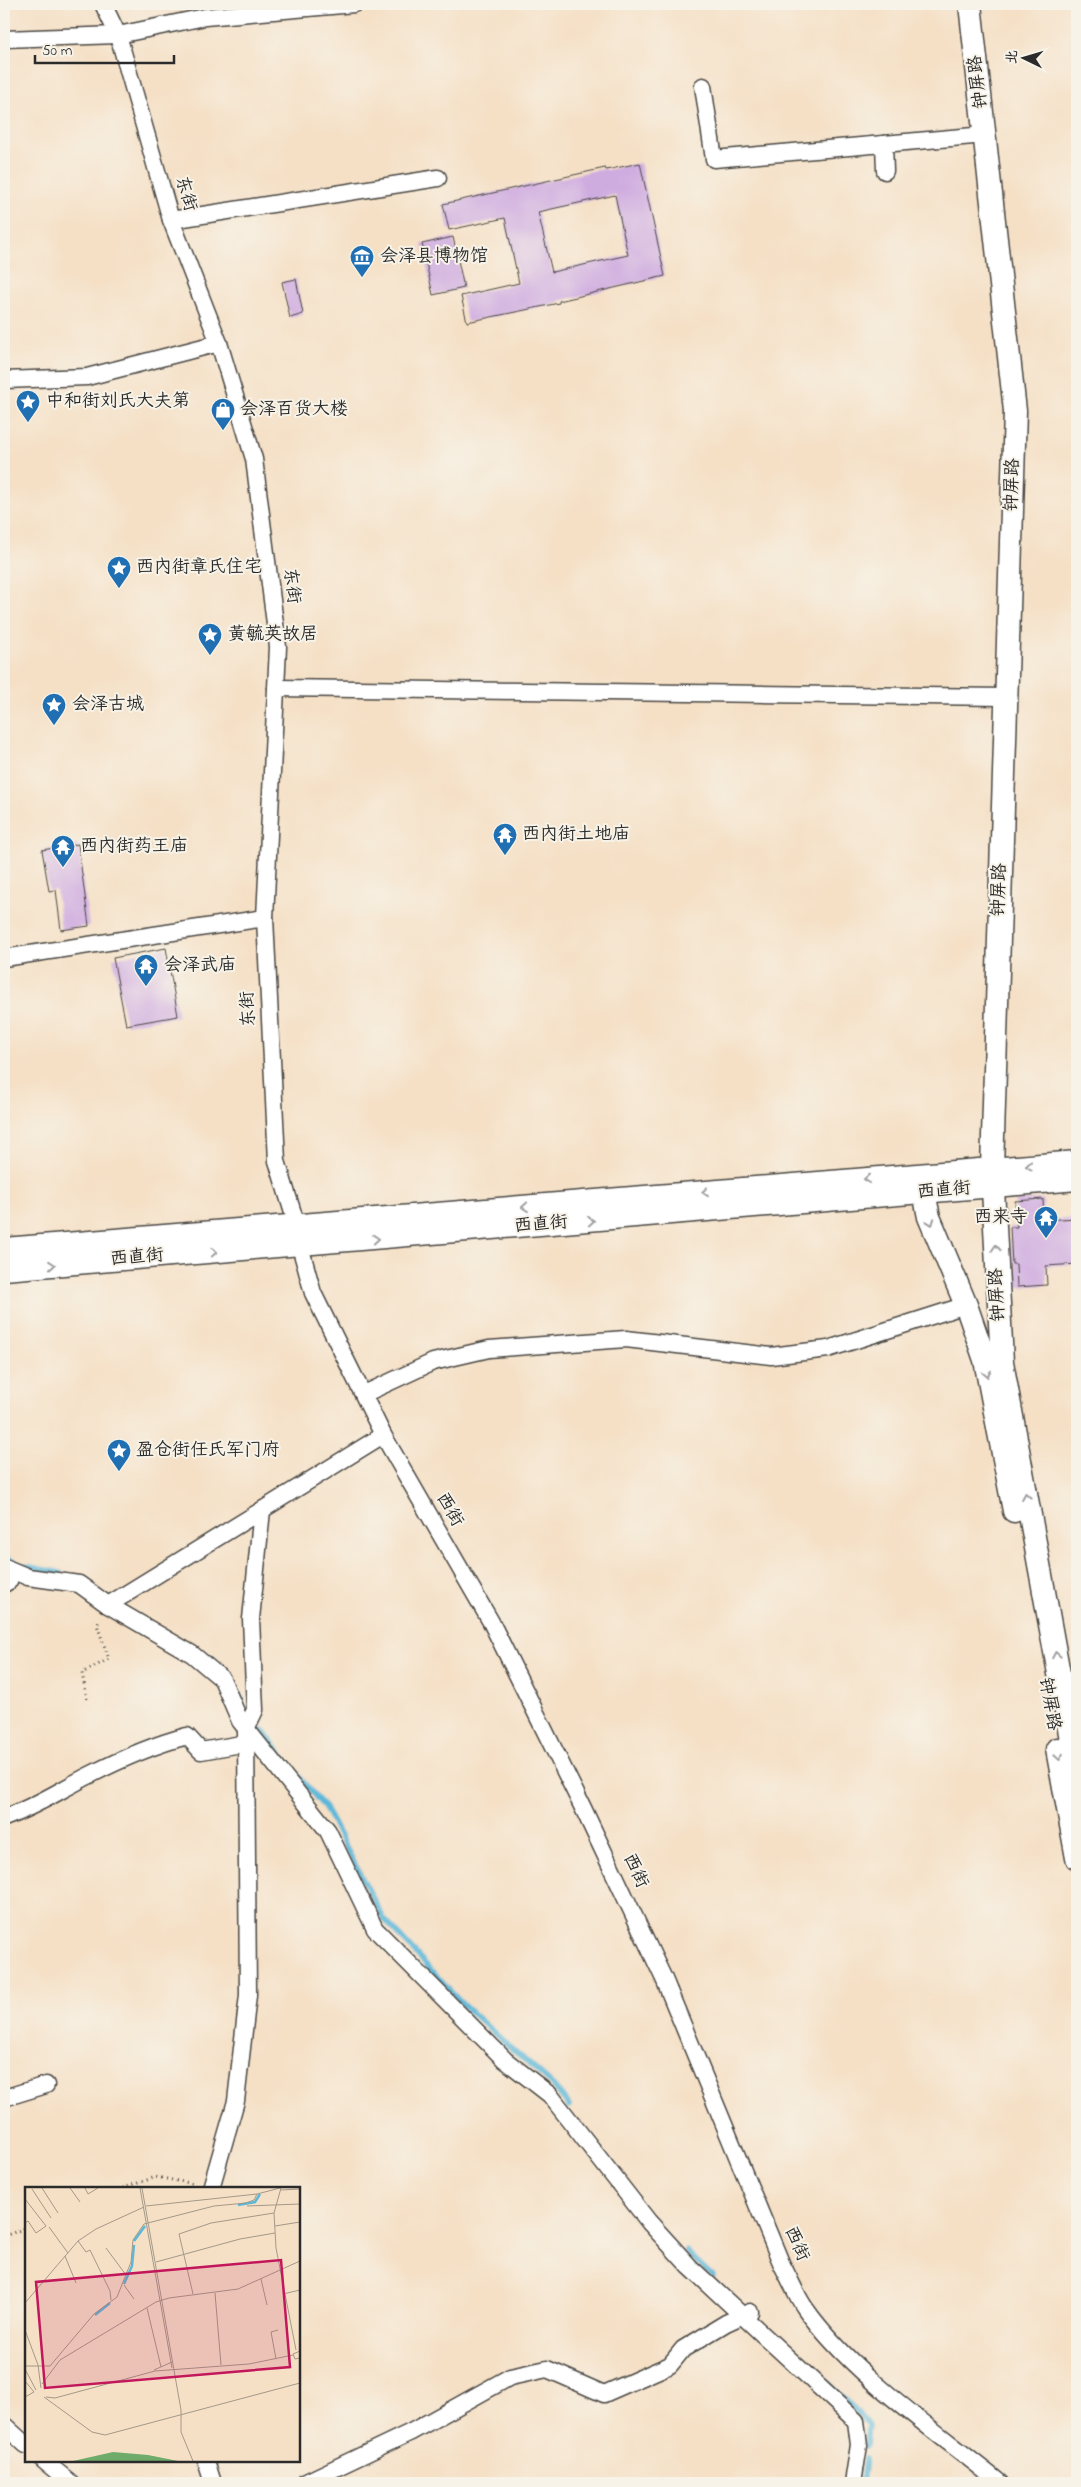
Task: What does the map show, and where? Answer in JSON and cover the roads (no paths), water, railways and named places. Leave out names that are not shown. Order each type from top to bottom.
[{"type":"street","name":"东街","points":[[103,4],[118,35],[172,220],[218,342],[254,459],[278,647],[265,918],[277,1161],[298,1236]]},
{"type":"street","points":[[4,39],[118,35],[205,17],[348,4]]},
{"type":"street","name":"钟屏路","points":[[970,4],[1015,411],[992,1178],[1002,1362],[1077,1772]]},
{"type":"street","points":[[703,86],[714,159],[985,135]]},
{"type":"street","points":[[884,144],[885,171]]},
{"type":"street","points":[[172,220],[438,178]]},
{"type":"street","points":[[4,380],[87,377],[218,342]]},
{"type":"street","points":[[276,688],[1005,697]]},
{"type":"street","points":[[4,958],[265,918]]},
{"type":"street","name":"西直街","points":[[992,1178],[1077,1162]]},
{"type":"street","name":"西直街","points":[[4,1269],[298,1236],[922,1183],[992,1178],[1077,1179]]},
{"type":"street","name":"钟屏路","points":[[922,1183],[928,1218],[966,1305],[985,1360],[1077,1858]]},
{"type":"street","name":"西直街","points":[[4,1249],[298,1236]]},
{"type":"street","name":"西街","points":[[298,1236],[313,1293],[383,1435],[491,1622],[664,1978],[775,2247],[805,2308],[848,2357],[896,2400],[1000,2483]]},
{"type":"street","points":[[364,1394],[433,1362],[489,1349],[626,1339],[771,1356],[828,1350],[966,1305]]},
{"type":"street","points":[[108,1605],[383,1435]]},
{"type":"street","points":[[211,2187],[236,2101],[248,1995],[246,1736],[255,1710],[251,1619],[262,1510]]},
{"type":"street","points":[[7,1574],[79,1584],[108,1605],[192,1654],[222,1680],[246,1736],[328,1831],[375,1929],[505,2060],[550,2095],[649,2222],[690,2267],[746,2314],[856,2421],[859,2445],[853,2483]]},
{"type":"street","points":[[4,1818],[31,1808],[88,1775],[162,1743],[187,1736],[201,1750],[246,1736]]},
{"type":"street","points":[[4,2098],[46,2085]]},
{"type":"street","points":[[304,2483],[411,2432],[510,2377],[547,2369],[604,2394],[670,2365],[683,2349],[746,2314]]},
{"type":"street","points":[[4,2425],[25,2444]]},
{"type":"street","points":[[45,2462],[71,2483]]},
{"type":"street","points":[[206,2462],[213,2483]]},
{"type":"waterway","points":[[4,1556],[19,1565],[61,1573]]},
{"type":"waterway","points":[[202,1653],[214,1660],[221,1670]]},
{"type":"waterway","points":[[232,1686],[242,1700]]},
{"type":"waterway","points":[[263,1730],[325,1808],[384,1919],[464,2006],[554,2086],[569,2106]]},
{"type":"waterway","points":[[686,2251],[712,2276]]},
{"type":"waterway","points":[[774,2334],[844,2398],[868,2425],[866,2446]]},
{"type":"waterway","points":[[862,2483],[865,2458]]},
{"type":"place","name":"会泽县博物馆","points":[[362,278]]},
{"type":"place","name":"中和街刘氏大夫第","points":[[28,423]]},
{"type":"place","name":"会泽百货大楼","points":[[223,431]]},
{"type":"place","name":"西内街章氏住宅","points":[[119,589]]},
{"type":"place","name":"黄毓英故居","points":[[210,656]]},
{"type":"place","name":"会泽古城","points":[[54,726]]},
{"type":"place","name":"西内街土地庙","points":[[505,856]]},
{"type":"place","name":"西内街药王庙","points":[[63,868]]},
{"type":"place","name":"会泽武庙","points":[[146,987]]},
{"type":"place","name":"西来寺","points":[[1046,1239]]},
{"type":"place","name":"盈仓街任氏军门府","points":[[119,1472]]}]
